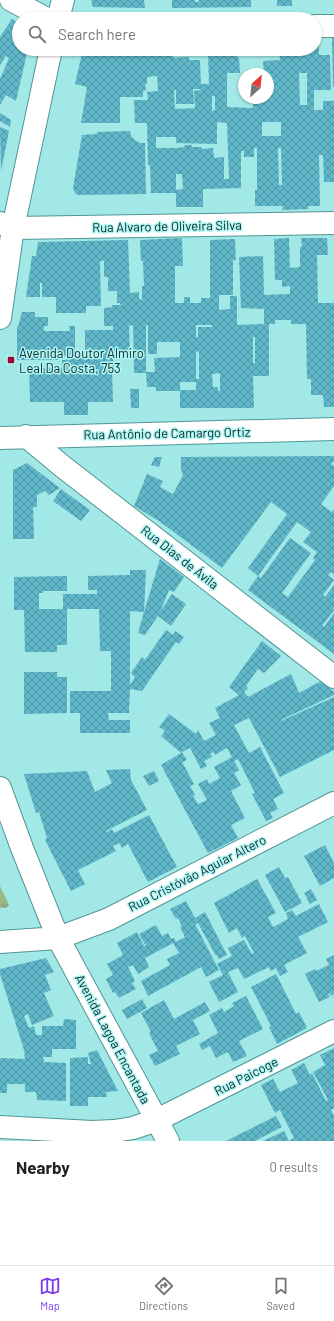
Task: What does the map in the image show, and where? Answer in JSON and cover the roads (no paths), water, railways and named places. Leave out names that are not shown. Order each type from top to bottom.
[{"type":"street","points":[[11,0],[34,12]]},
{"type":"street","points":[[60,12],[63,0]]},
{"type":"street","points":[[322,26],[334,26]]},
{"type":"street","points":[[0,318],[6,225],[50,56]]},
{"type":"street","name":"Rua Alvaro de Oliveira Silva","points":[[6,225],[334,223]]},
{"type":"street","name":"Rua Antônio de Camargo Ortiz","points":[[0,438],[26,436],[334,429]]},
{"type":"street","name":"Rua Dias de Ávila","points":[[26,436],[62,466],[334,677]]},
{"type":"street","name":"Avenida Lagoa Encantada","points":[[0,788],[58,938],[168,1141]]},
{"type":"street","name":"Rua Cristóvão Aguiar Altero","points":[[0,942],[58,938],[109,919],[334,803]]},
{"type":"street","name":"Rua Paicoge","points":[[0,1127],[92,1132],[133,1128],[157,1120],[334,1031]]},
{"type":"place","name":"Avenida Doutor Almiro Leal Da Costa, 753","points":[[11,360]]}]
